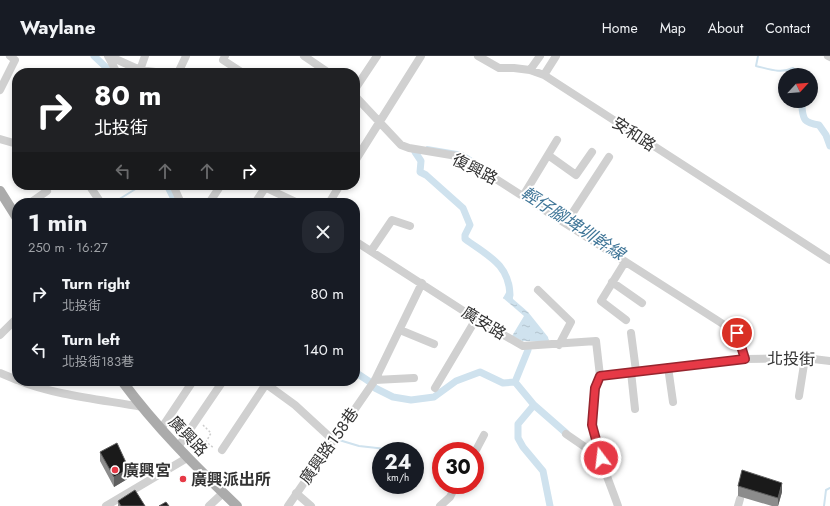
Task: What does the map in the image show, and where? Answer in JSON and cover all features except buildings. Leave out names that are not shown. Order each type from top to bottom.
[{"type":"main road","points":[[0,191],[12,209]]},
{"type":"main road","name":"廣興路","points":[[126,386],[142,407],[187,458],[237,506]]},
{"type":"street","points":[[0,90],[16,60],[10,56]]},
{"type":"street","points":[[109,56],[136,68]]},
{"type":"street","points":[[109,56],[115,68]]},
{"type":"street","points":[[141,68],[145,56]]},
{"type":"street","points":[[180,68],[186,56]]},
{"type":"street","points":[[225,56],[223,60],[235,68]]},
{"type":"street","points":[[304,56],[322,68]]},
{"type":"street","points":[[360,82],[377,56]]},
{"type":"street","points":[[360,153],[421,56]]},
{"type":"street","name":"安和路","points":[[478,56],[504,70],[514,68],[530,70],[544,75],[830,260]]},
{"type":"street","points":[[530,70],[540,56]]},
{"type":"street","points":[[544,75],[556,56]]},
{"type":"street","name":"復興路","points":[[360,101],[402,145],[409,148],[457,156],[474,165],[737,333],[745,359]]},
{"type":"street","points":[[0,139],[12,143]]},
{"type":"street","points":[[523,196],[557,140]]},
{"type":"street","points":[[548,155],[576,175],[592,152]]},
{"type":"street","points":[[566,223],[609,157]]},
{"type":"street","points":[[269,190],[287,198]]},
{"type":"street","points":[[37,198],[47,191]]},
{"type":"street","points":[[371,251],[392,220],[410,226]]},
{"type":"street","name":"廣安路","points":[[360,243],[476,319],[523,346],[559,345],[596,341],[600,376]]},
{"type":"street","points":[[625,262],[601,301],[626,320]]},
{"type":"street","points":[[612,282],[642,304]]},
{"type":"street","name":"廣興路158巷","points":[[288,506],[296,492],[373,383],[422,283]]},
{"type":"street","points":[[538,290],[571,322],[559,345]]},
{"type":"street","points":[[435,388],[476,319]]},
{"type":"street","points":[[0,335],[12,323]]},
{"type":"street","points":[[400,330],[434,344]]},
{"type":"street","points":[[631,333],[635,409]]},
{"type":"street","points":[[799,396],[806,358]]},
{"type":"street","name":"北投街","points":[[600,376],[745,359],[806,358],[830,361]]},
{"type":"street","points":[[668,368],[672,402]]},
{"type":"street","points":[[0,373],[12,378]]},
{"type":"street","points":[[600,376],[595,388],[592,425],[601,458],[618,506]]},
{"type":"street","points":[[373,383],[414,378]]},
{"type":"street","points":[[35,386],[142,407]]},
{"type":"street","points":[[161,429],[190,386]]},
{"type":"street","points":[[178,447],[220,386]]},
{"type":"street","points":[[222,450],[262,386]]},
{"type":"street","points":[[269,386],[295,405],[333,440]]},
{"type":"street","points":[[566,434],[601,458]]},
{"type":"street","points":[[480,442],[484,435]]},
{"type":"street","points":[[106,506],[187,458]]},
{"type":"street","points":[[296,492],[311,506]]},
{"type":"street","points":[[209,506],[223,493]]},
{"type":"street","points":[[440,506],[452,494]]},
{"type":"path","points":[[197,420],[211,433],[206,442],[212,447],[222,450]]},
{"type":"water","points":[[512,282],[513,299],[528,312],[548,337],[549,342],[522,341],[512,336],[524,316],[503,298]]},
{"type":"waterway","points":[[94,56],[107,68]]},
{"type":"waterway","points":[[758,56],[756,66],[778,71]]},
{"type":"waterway","points":[[802,108],[804,118],[813,124],[819,125],[826,135],[830,146]]},
{"type":"waterway","name":"輕仔腳埤圳幹線","points":[[427,147],[463,153],[494,173]]},
{"type":"waterway","points":[[415,152],[421,161],[420,172],[426,175],[463,208],[470,225],[465,235],[465,239],[489,256],[501,268],[509,284],[510,295]]},
{"type":"waterway","points":[[121,198],[134,190]]},
{"type":"waterway","points":[[170,190],[174,198]]},
{"type":"waterway","points":[[515,382],[528,350]]},
{"type":"waterway","points":[[360,375],[370,382],[375,388],[393,397],[411,400],[434,397],[456,381],[480,372],[503,383],[515,382]]},
{"type":"waterway","points":[[515,382],[534,405],[518,424],[518,438],[523,447],[543,471],[550,506]]},
{"type":"waterway","points":[[534,405],[566,433]]},
{"type":"waterway","points":[[339,440],[359,446],[372,447]]},
{"type":"waterway","points":[[824,506],[826,490],[830,488]]},
{"type":"place","name":"廣興宮","points":[[115,470]]},
{"type":"place","name":"廣興派出所","points":[[183,479]]},
{"type":"route","points":[[601,458],[592,425],[595,388],[600,376],[745,359],[737,333]]}]
